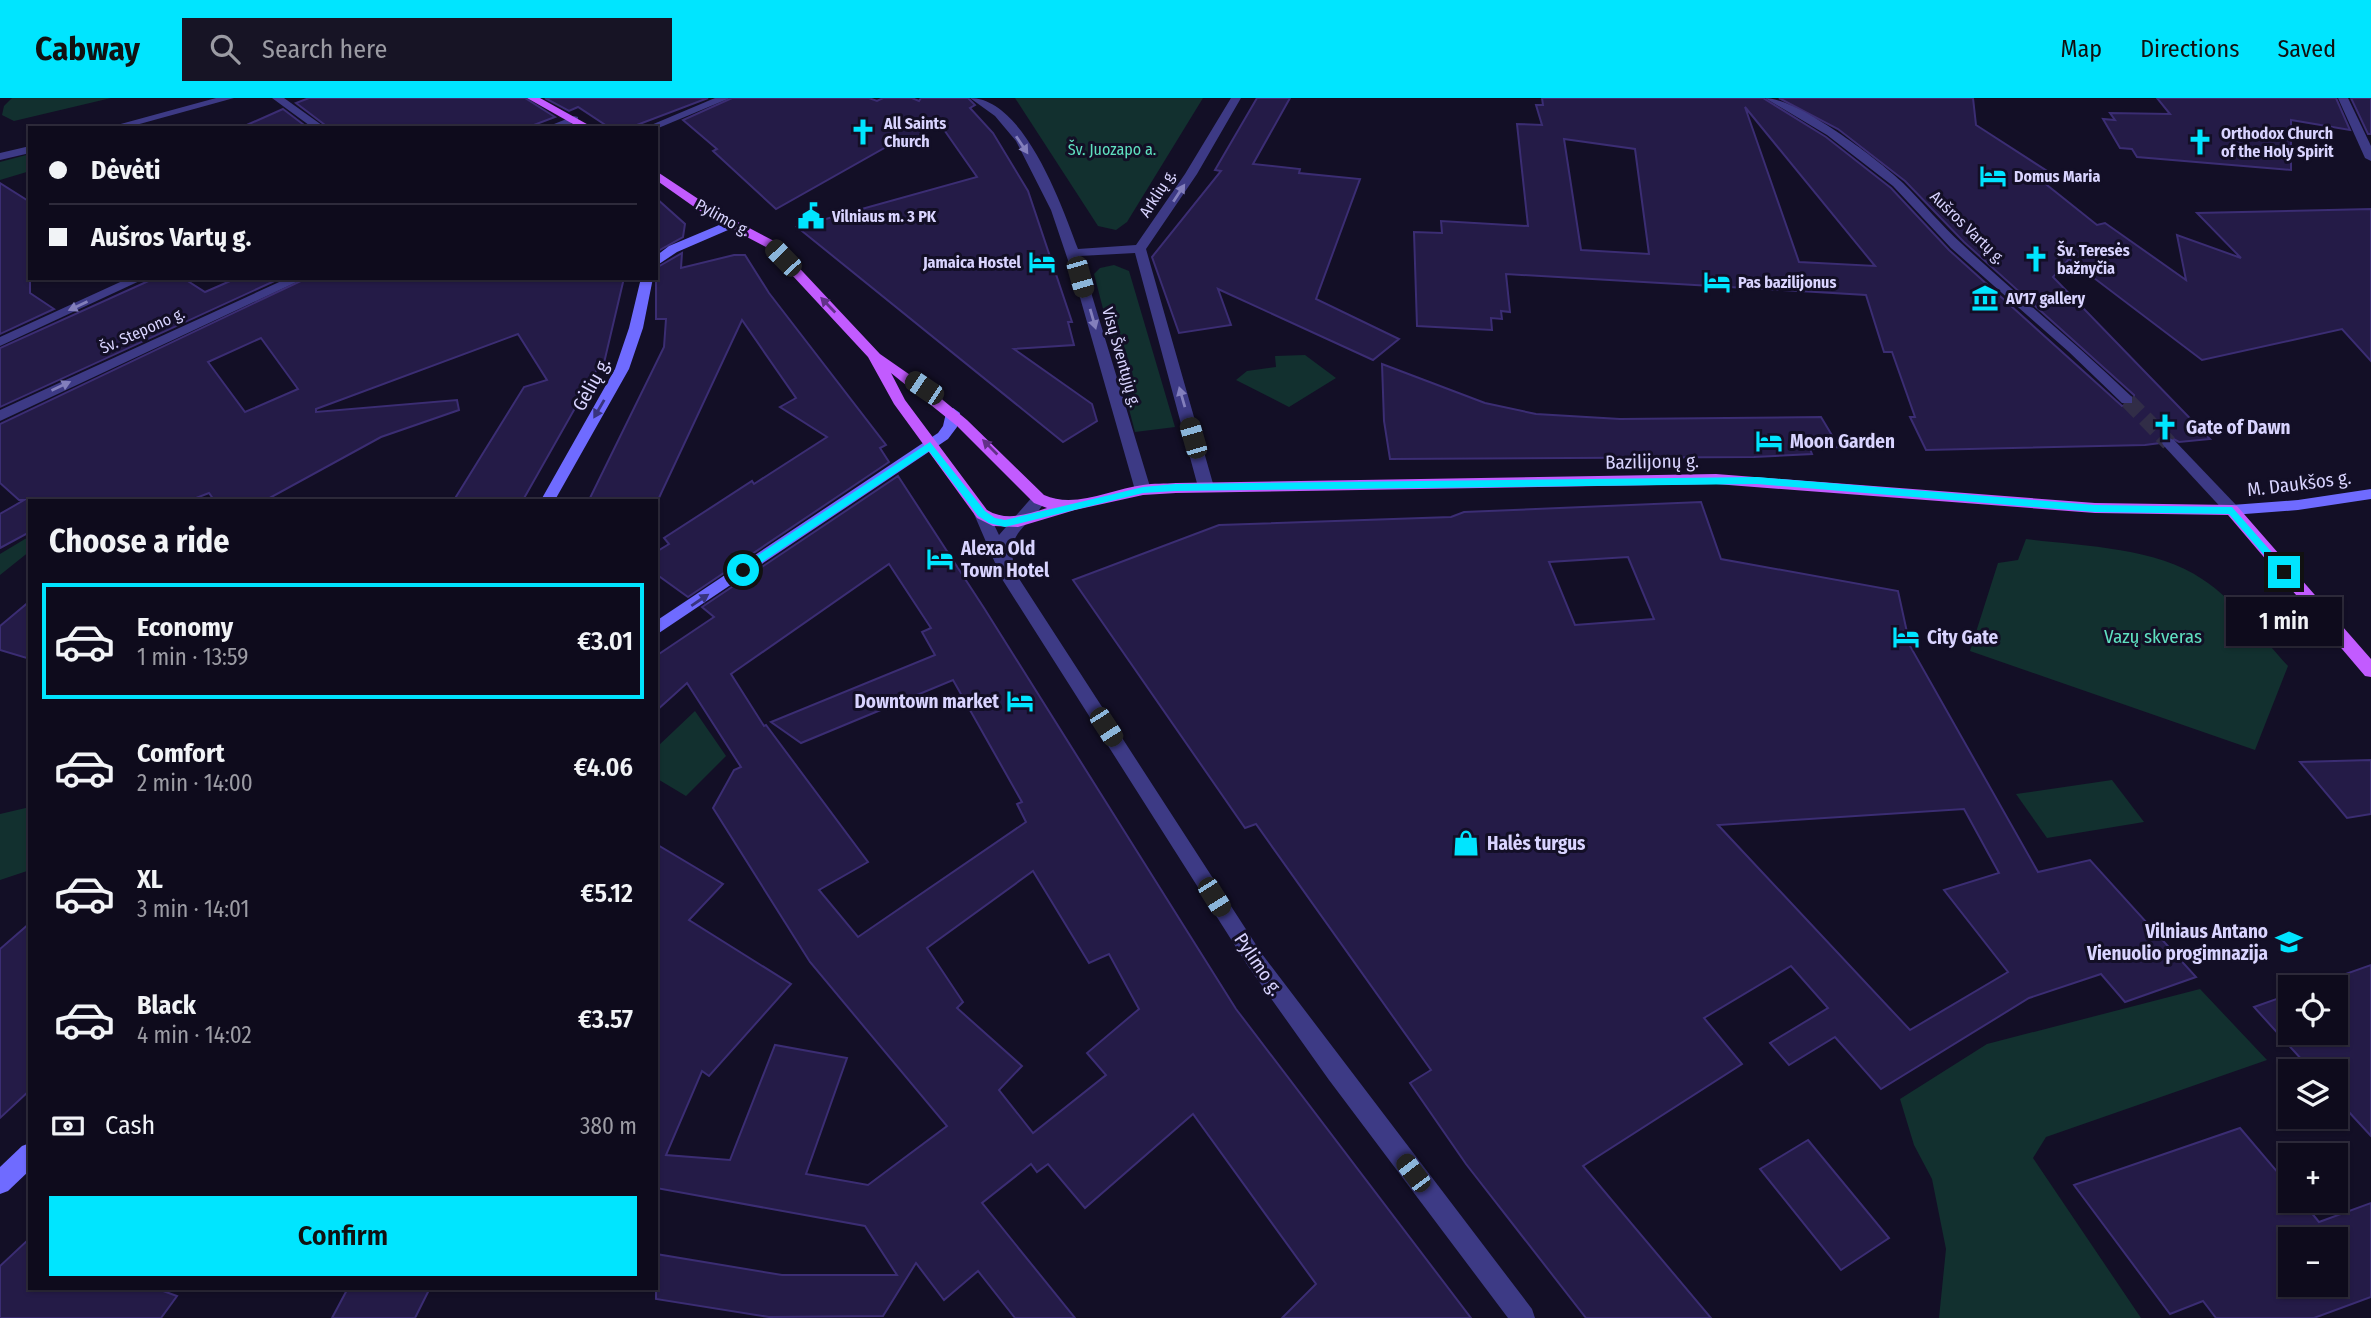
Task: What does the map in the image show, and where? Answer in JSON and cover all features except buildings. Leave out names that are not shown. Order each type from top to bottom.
[{"type":"main road","points":[[532,98],[586,126]]},
{"type":"main road","name":"Pylimo g.","points":[[658,175],[710,214],[770,244],[874,355],[924,388],[953,413],[985,442],[1039,499]]},
{"type":"main road","points":[[658,260],[673,249],[731,225]]},
{"type":"main road","name":"Gėlių g.","points":[[549,499],[622,369],[636,328],[647,280]]},
{"type":"main road","name":"Pylimo g.","points":[[874,355],[899,401],[982,514]]},
{"type":"main road","points":[[658,628],[930,445],[950,427],[953,413]]},
{"type":"main road","name":"Bazilijonų g.","points":[[1018,522],[1073,505],[1143,490],[1206,486],[1716,480],[2095,508],[2232,510]]},
{"type":"main road","name":"M. Daukšos g.","points":[[2232,510],[2298,505],[2370,495]]},
{"type":"main road","name":"Bazilijonų g.","points":[[1039,499],[1048,503],[1073,505]]},
{"type":"main road","points":[[2232,510],[2371,671]]},
{"type":"main road","points":[[982,514],[993,521],[1018,522]]},
{"type":"main road","points":[[0,1183],[28,1156]]},
{"type":"street","points":[[119,126],[229,98]]},
{"type":"street","points":[[276,98],[318,126]]},
{"type":"street","points":[[654,126],[725,98]]},
{"type":"street","name":"Visų Šventųjų g.","points":[[975,98],[987,103],[1001,115],[1033,160],[1054,200],[1073,253],[1143,490]]},
{"type":"street","name":"Arklių g.","points":[[1140,249],[1191,174],[1236,98]]},
{"type":"street","name":"Aušros Vartų g.","points":[[1770,98],[1831,133],[1897,184],[1955,245],[2074,349],[2127,400]]},
{"type":"street","points":[[2343,98],[2371,158]]},
{"type":"street","points":[[555,126],[575,119]]},
{"type":"street","points":[[0,157],[28,150]]},
{"type":"street","points":[[1073,253],[1140,249],[1206,486]]},
{"type":"street","points":[[0,342],[136,280]]},
{"type":"street","name":"Šv. Stepono g.","points":[[0,416],[295,280]]},
{"type":"street","points":[[2169,443],[2232,510]]},
{"type":"street","points":[[1001,556],[1003,541],[1018,522],[1030,513],[1039,499]]},
{"type":"street","name":"Pylimo g.","points":[[982,514],[1008,575],[1255,960],[1523,1318]]},
{"type":"green space","points":[[12,98],[111,98],[14,121],[2,115],[4,106]]},
{"type":"green space","name":"Šv. Juozapo a.","points":[[1015,98],[1203,98],[1127,222],[1116,230],[1098,226]]},
{"type":"green space","points":[[28,155],[28,172],[0,180],[0,162]]},
{"type":"green space","points":[[1114,265],[1129,271],[1175,427],[1135,432],[1094,274],[1100,268]]},
{"type":"green space","points":[[1305,355],[1336,378],[1289,407],[1236,380],[1247,371],[1276,367],[1275,356]]},
{"type":"green space","points":[[28,537],[28,553],[0,575],[0,554]]},
{"type":"green space","name":"Vazų skveras","points":[[2026,539],[2093,546],[2163,560],[2202,579],[2226,598],[2288,666],[2255,750],[1970,651],[1998,563],[2018,560]]},
{"type":"green space","points":[[695,711],[726,756],[686,796],[658,779],[658,746]]},
{"type":"green space","points":[[2112,780],[2144,822],[2047,838],[2016,794]]},
{"type":"green space","points":[[28,807],[28,871],[0,880],[0,814]]},
{"type":"green space","points":[[2200,989],[2267,1060],[2046,1137],[2033,1158],[2141,1318],[1939,1318],[1946,1249],[1932,1179],[1914,1145],[1900,1099],[1987,1044]]},
{"type":"tunnel","points":[[2128,401],[2169,443]]},
{"type":"place","name":"All Saints Church","points":[[863,132]]},
{"type":"place","name":"Orthodox Church of the Holy Spirit","points":[[2200,142]]},
{"type":"place","name":"Domus Maria","points":[[1993,176]]},
{"type":"place","name":"Vilniaus m. 3 PK","points":[[811,216]]},
{"type":"place","name":"Šv. Teresės bažnyčia","points":[[2036,259]]},
{"type":"place","name":"Jamaica Hostel","points":[[1042,262]]},
{"type":"place","name":"Pas bazilijonus","points":[[1717,282]]},
{"type":"place","name":"AV17 gallery","points":[[1985,298]]},
{"type":"place","name":"Gate of Dawn","points":[[2165,427]]},
{"type":"place","name":"Moon Garden","points":[[1769,441]]},
{"type":"place","name":"Alexa Old Town Hotel","points":[[940,559]]},
{"type":"place","name":"City Gate","points":[[1906,637]]},
{"type":"place","name":"Downtown market","points":[[1020,701]]},
{"type":"place","name":"Halės turgus","points":[[1466,843]]},
{"type":"place","name":"Vilniaus Antano Vienuolio progimnazija","points":[[2289,942]]},
{"type":"route","points":[[743,570],[930,445],[982,514],[993,521],[1005,523],[1143,490],[1175,488],[1757,481],[2095,508],[2232,510],[2284,572]]}]
